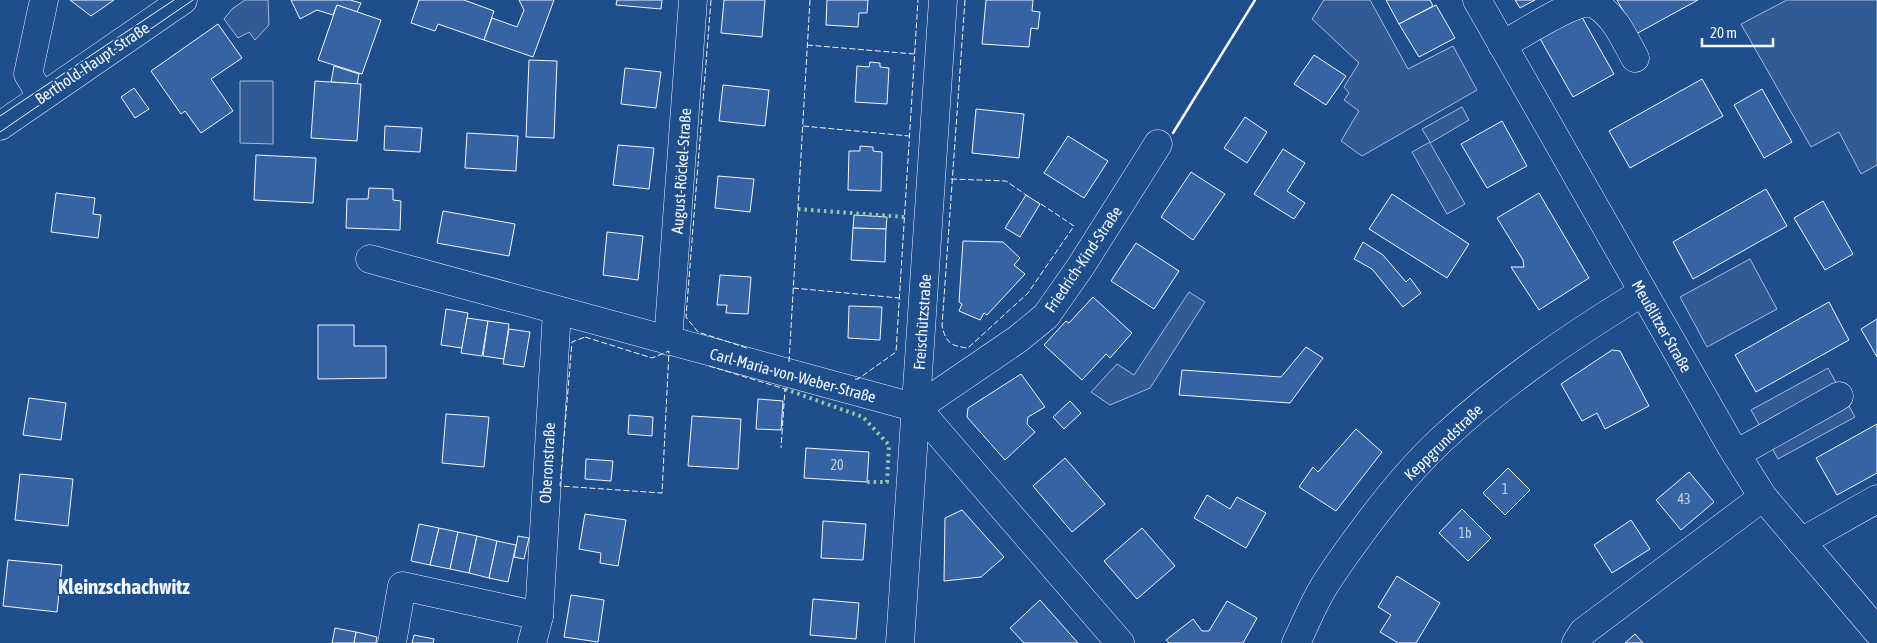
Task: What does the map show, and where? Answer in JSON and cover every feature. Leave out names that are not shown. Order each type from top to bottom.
[{"type":"street","points":[[42,97],[28,74],[44,0]]},
{"type":"street","name":"Berthold-Haupt-Straße","points":[[0,126],[183,0]]},
{"type":"street","name":"August-Röckel-Straße","points":[[668,341],[693,0]]},
{"type":"street","name":"Freischützstraße","points":[[900,643],[943,0]]},
{"type":"street","name":"Meußlitzer Straße","points":[[1477,0],[1736,454],[1763,498],[1877,631]]},
{"type":"street","points":[[1502,44],[1568,9],[1583,3],[1590,3],[1605,12],[1618,28],[1635,58]]},
{"type":"street","name":"Friedrich-Kind-Straße","points":[[917,408],[1018,339],[1046,316],[1081,266],[1158,144]]},
{"type":"street","name":"Carl-Maria-von-Weber-Straße","points":[[370,259],[917,408]]},
{"type":"street","name":"Keppgrundstraße","points":[[1296,643],[1322,589],[1347,552],[1390,495],[1439,441],[1487,399],[1553,349],[1643,292]]},
{"type":"street","name":"Oberonstraße","points":[[532,643],[538,616],[557,311]]},
{"type":"street","points":[[1736,454],[1840,396]]},
{"type":"street","points":[[917,408],[1120,643]]},
{"type":"street","points":[[1576,643],[1582,632],[1763,498]]},
{"type":"street","points":[[1801,542],[1877,500]]},
{"type":"street","points":[[392,643],[402,586],[538,616]]},
{"type":"shaded area","points":[[245,0],[268,0],[269,25],[255,40],[249,32],[238,38],[224,19],[232,9]]},
{"type":"shaded area","points":[[1324,0],[1370,0],[1408,69],[1453,46],[1477,90],[1362,156],[1341,141],[1359,111],[1344,100],[1349,93],[1344,87],[1359,63],[1312,19]]},
{"type":"shaded area","points":[[1787,0],[1877,0],[1877,165],[1861,174],[1839,132],[1811,147],[1741,24]]},
{"type":"shaded area","points":[[240,81],[273,81],[273,144],[240,143]]},
{"type":"shaded area","points":[[1462,107],[1469,120],[1430,143],[1465,204],[1447,214],[1412,152],[1430,142],[1422,129]]},
{"type":"shaded area","points":[[1750,259],[1777,309],[1707,347],[1680,297]]},
{"type":"shaded area","points":[[1189,292],[1205,302],[1150,388],[1110,405],[1091,392],[1117,364],[1134,375]]},
{"type":"shaded area","points":[[1828,368],[1855,417],[1778,459],[1751,410]]},
{"type":"building","points":[[70,0],[114,0],[91,16]]},
{"type":"building","points":[[291,0],[350,0],[361,3],[357,12],[337,5],[333,15],[317,10],[300,19]]},
{"type":"building","points":[[419,0],[464,0],[494,11],[484,40],[438,24],[435,31],[411,23]]},
{"type":"building","points":[[519,0],[554,0],[533,57],[484,40],[492,18],[517,27],[524,10]]},
{"type":"building","points":[[617,0],[662,0],[661,9],[616,5]]},
{"type":"building","points":[[724,0],[765,0],[762,37],[721,33]]},
{"type":"building","points":[[827,0],[868,0],[867,13],[859,13],[858,27],[826,25]]},
{"type":"building","points":[[986,0],[1033,0],[1032,11],[1040,12],[1038,29],[1031,28],[1029,47],[982,44]]},
{"type":"building","points":[[1386,0],[1430,0],[1433,6],[1399,24]]},
{"type":"building","points":[[1515,0],[1535,0],[1520,8]]},
{"type":"building","points":[[1617,0],[1698,0],[1636,34]]},
{"type":"building","points":[[337,5],[381,20],[362,74],[318,60]]},
{"type":"building","points":[[1436,5],[1455,38],[1419,57],[1399,24]]},
{"type":"building","points":[[1579,12],[1614,74],[1573,97],[1538,35]]},
{"type":"building","points":[[218,24],[242,58],[211,79],[233,111],[201,133],[185,111],[181,114],[151,71]]},
{"type":"building","points":[[1314,55],[1346,76],[1326,105],[1294,84]]},
{"type":"building","points":[[529,60],[557,61],[554,138],[526,137]]},
{"type":"building","points":[[870,62],[880,63],[880,67],[889,68],[887,104],[855,102],[857,66],[869,67]]},
{"type":"building","points":[[334,66],[359,74],[357,84],[331,82]]},
{"type":"building","points":[[625,68],[661,72],[656,108],[621,104]]},
{"type":"building","points":[[1702,79],[1723,116],[1630,168],[1609,131]]},
{"type":"building","points":[[315,81],[361,84],[357,141],[311,138]]},
{"type":"building","points":[[723,85],[769,90],[765,126],[719,121]]},
{"type":"building","points":[[134,88],[149,109],[135,118],[121,97]]},
{"type":"building","points":[[1762,89],[1792,142],[1764,158],[1734,105]]},
{"type":"building","points":[[976,109],[1024,114],[1019,158],[972,153]]},
{"type":"building","points":[[1245,117],[1267,132],[1247,163],[1224,148]]},
{"type":"building","points":[[1502,121],[1527,166],[1487,188],[1461,144]]},
{"type":"building","points":[[385,126],[422,128],[420,152],[384,150]]},
{"type":"building","points":[[467,133],[518,136],[516,171],[465,168]]},
{"type":"building","points":[[1068,136],[1108,161],[1084,198],[1044,173]]},
{"type":"building","points":[[618,145],[654,148],[649,189],[613,185]]},
{"type":"building","points":[[860,146],[873,147],[873,151],[882,152],[881,191],[848,190],[849,151],[860,151]]},
{"type":"building","points":[[1283,149],[1305,163],[1287,191],[1305,203],[1294,219],[1254,194]]},
{"type":"building","points":[[256,155],[316,158],[313,203],[254,200]]},
{"type":"building","points":[[1191,172],[1225,194],[1193,240],[1161,217]]},
{"type":"building","points":[[718,176],[754,179],[750,212],[715,208]]},
{"type":"building","points":[[369,188],[393,189],[393,200],[401,201],[400,230],[346,228],[347,199],[368,199]]},
{"type":"building","points":[[1766,189],[1787,226],[1693,279],[1673,242]]},
{"type":"building","points":[[56,193],[95,198],[93,214],[101,215],[98,238],[51,232]]},
{"type":"building","points":[[1539,193],[1589,278],[1539,310],[1511,267],[1524,267],[1523,260],[1497,218]]},
{"type":"building","points":[[1392,194],[1469,244],[1447,278],[1369,229]]},
{"type":"building","points":[[1026,195],[1040,204],[1020,237],[1005,228]]},
{"type":"building","points":[[1823,201],[1853,254],[1825,270],[1794,218]]},
{"type":"building","points":[[443,211],[515,224],[509,256],[437,243]]},
{"type":"building","points":[[854,215],[887,217],[886,229],[853,228]]},
{"type":"building","points":[[853,228],[886,229],[885,262],[851,260]]},
{"type":"building","points":[[607,232],[643,236],[638,280],[603,275]]},
{"type":"building","points":[[963,241],[1003,242],[1020,258],[1014,265],[1025,274],[987,315],[984,313],[980,320],[959,311],[962,304],[959,302]]},
{"type":"building","points":[[1363,242],[1383,255],[1406,282],[1410,278],[1421,293],[1403,307],[1372,269],[1354,259]]},
{"type":"building","points":[[1136,243],[1179,271],[1154,309],[1111,281]]},
{"type":"building","points":[[720,275],[751,277],[748,314],[726,313],[727,305],[717,305]]},
{"type":"building","points":[[1093,297],[1132,333],[1110,358],[1106,354],[1082,380],[1044,345],[1066,321],[1069,323]]},
{"type":"building","points":[[1829,302],[1849,340],[1756,392],[1735,355]]},
{"type":"building","points":[[849,306],[882,307],[880,340],[848,338]]},
{"type":"building","points":[[446,309],[468,313],[462,348],[441,345]]},
{"type":"building","points":[[467,318],[488,321],[482,356],[461,353]]},
{"type":"building","points":[[1877,319],[1877,357],[1861,329]]},
{"type":"building","points":[[488,321],[509,324],[504,359],[483,356]]},
{"type":"building","points":[[318,325],[354,325],[354,346],[386,346],[386,378],[318,379]]},
{"type":"building","points":[[509,329],[530,332],[524,367],[503,364]]},
{"type":"building","points":[[1306,347],[1323,358],[1290,403],[1179,395],[1182,370],[1281,377]]},
{"type":"building","points":[[1612,350],[1620,351],[1649,406],[1605,429],[1597,413],[1582,421],[1561,384]]},
{"type":"building","points":[[1021,374],[1045,407],[1028,417],[1027,424],[1035,432],[1005,460],[967,417],[968,408]]},
{"type":"building","points":[[29,398],[66,403],[61,440],[23,435]]},
{"type":"building","points":[[758,399],[783,401],[781,430],[756,429]]},
{"type":"building","points":[[1070,401],[1081,413],[1064,429],[1053,417]]},
{"type":"building","points":[[446,414],[489,417],[484,467],[442,463]]},
{"type":"building","points":[[629,415],[653,417],[652,436],[628,434]]},
{"type":"building","points":[[692,416],[741,419],[738,469],[688,466]]},
{"type":"building","points":[[1877,424],[1877,473],[1837,495],[1816,458]]},
{"type":"building","points":[[1356,429],[1382,452],[1336,511],[1299,487],[1313,467],[1318,472]]},
{"type":"building","points":[[806,448],[869,452],[867,482],[804,478]]},
{"type":"building","points":[[1065,458],[1105,504],[1072,532],[1033,486]]},
{"type":"building","points":[[586,459],[613,461],[611,481],[585,479]]},
{"type":"building","points":[[1508,468],[1530,490],[1505,515],[1483,493]]},
{"type":"building","points":[[1689,472],[1714,502],[1681,530],[1656,500]]},
{"type":"building","points":[[20,474],[73,479],[68,526],[15,520]]},
{"type":"building","points":[[1207,495],[1230,509],[1237,497],[1266,513],[1246,548],[1194,518]]},
{"type":"building","points":[[1462,509],[1491,538],[1468,561],[1439,533]]},
{"type":"building","points":[[962,510],[1004,557],[981,577],[944,581],[945,518]]},
{"type":"building","points":[[585,514],[626,520],[618,566],[600,563],[601,553],[579,549]]},
{"type":"building","points":[[1631,520],[1650,549],[1612,573],[1594,545]]},
{"type":"building","points":[[823,521],[866,524],[863,560],[821,558]]},
{"type":"building","points":[[419,524],[439,528],[430,565],[411,561]]},
{"type":"building","points":[[439,528],[458,532],[450,569],[430,565]]},
{"type":"building","points":[[1142,528],[1175,566],[1137,599],[1104,561]]},
{"type":"building","points":[[458,532],[477,536],[469,573],[450,569]]},
{"type":"building","points":[[477,536],[497,541],[489,578],[469,573]]},
{"type":"building","points":[[518,536],[529,538],[524,559],[514,557]]},
{"type":"building","points":[[497,541],[516,545],[508,582],[489,578]]},
{"type":"building","points":[[8,560],[62,565],[57,612],[3,606]]},
{"type":"building","points":[[1397,576],[1440,603],[1416,643],[1398,643],[1380,632],[1391,615],[1378,607]]},
{"type":"building","points":[[571,595],[604,600],[598,642],[564,637]]},
{"type":"building","points":[[813,599],[859,603],[856,639],[810,635]]},
{"type":"building","points":[[1040,600],[1078,643],[1024,643],[1010,628]]},
{"type":"building","points":[[1227,601],[1257,618],[1243,643],[1169,643],[1166,640],[1193,619],[1202,631],[1209,631]]},
{"type":"building","points":[[335,628],[356,632],[354,643],[332,643]]},
{"type":"building","points":[[356,632],[377,637],[376,643],[354,643]]},
{"type":"building","points":[[1635,634],[1643,643],[1625,643]]},
{"type":"building","points":[[414,635],[434,639],[433,643],[412,643]]},
{"type":"tram line","points":[[0,116],[174,0]]},
{"type":"tram line","points":[[0,132],[193,0]]},
{"type":"hedge","points":[[798,209],[904,217]]},
{"type":"hedge","points":[[785,389],[863,417],[889,445],[887,482],[867,482]]},
{"type":"fence","points":[[711,0],[686,317],[698,332],[747,348]]},
{"type":"fence","points":[[789,362],[810,0]]},
{"type":"fence","points":[[855,379],[858,379],[896,352],[918,0]]},
{"type":"fence","points":[[965,0],[942,326],[945,336],[953,345],[968,348],[1028,293],[1074,226],[1038,202]]},
{"type":"fence","points":[[807,45],[914,54]]},
{"type":"fence","points":[[803,126],[909,136]]},
{"type":"fence","points":[[951,179],[1006,181],[1029,197]]},
{"type":"fence","points":[[793,288],[899,298]]},
{"type":"fence","points":[[585,337],[652,358],[669,351],[662,493],[560,486],[572,342],[585,337]]},
{"type":"fence","points":[[709,366],[785,389],[781,448]]},
{"type":"wall","points":[[1173,133],[1255,0]]},
{"type":"district","name":"Kleinzschachwitz","points":[[124,586]]}]
